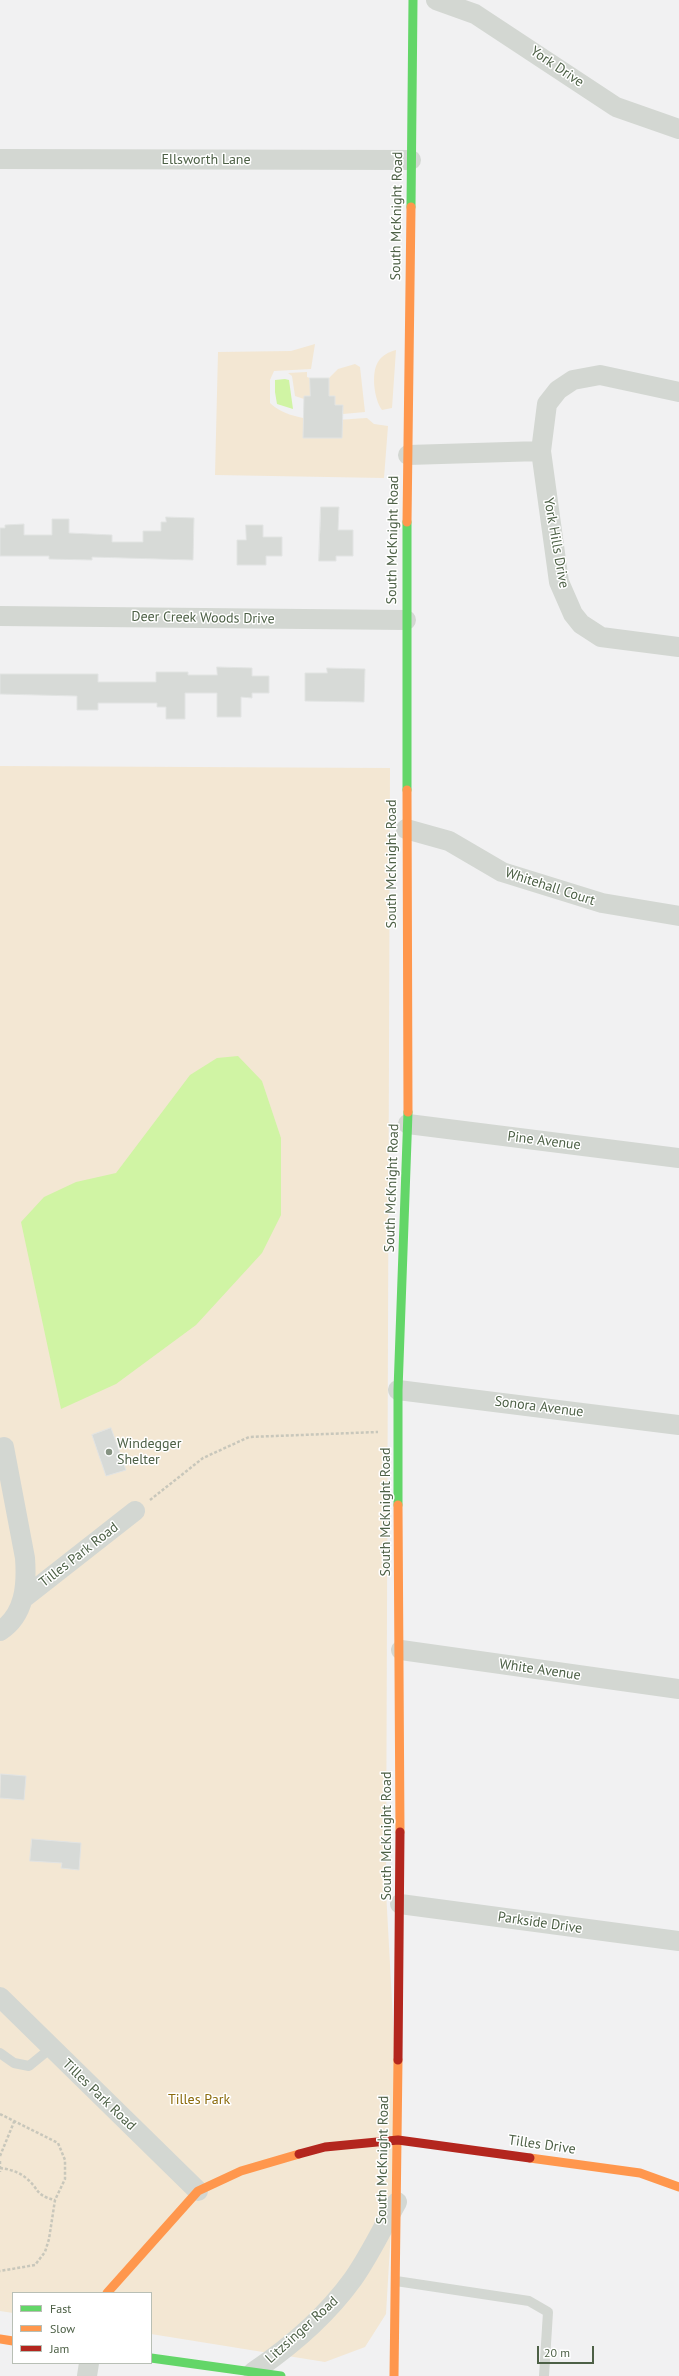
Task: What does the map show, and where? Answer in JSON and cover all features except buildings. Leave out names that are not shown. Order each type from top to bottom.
[{"type":"main road","name":"South McKnight Road","points":[[394,2376],[400,1904],[401,1650],[398,1390],[408,1124],[406,620],[412,0]]},
{"type":"main road","name":"Tilles Drive","points":[[398,2140],[640,2173],[679,2188]]},
{"type":"main road","points":[[108,2292],[198,2191],[241,2171],[275,2160],[325,2147],[398,2140]]},
{"type":"main road","points":[[0,2339],[12,2341]]},
{"type":"main road","name":"Litzsinger Road","points":[[152,2358],[223,2372],[252,2372],[281,2376]]},
{"type":"street","name":"York Drive","points":[[436,0],[475,14],[616,107],[679,129]]},
{"type":"street","name":"Ellsworth Lane","points":[[0,159],[411,160]]},
{"type":"street","name":"York Hills Drive","points":[[679,392],[600,375],[573,380],[558,390],[547,404],[541,451],[560,582],[572,614],[581,624],[601,637],[679,647]]},
{"type":"street","points":[[408,454],[541,451]]},
{"type":"street","name":"Deer Creek Woods Drive","points":[[0,616],[406,620]]},
{"type":"street","name":"Whitehall Court","points":[[406,829],[450,841],[509,874],[602,903],[679,916]]},
{"type":"street","name":"Pine Avenue","points":[[408,1124],[679,1158]]},
{"type":"street","name":"Sonora Avenue","points":[[398,1390],[679,1425]]},
{"type":"street","name":"Tilles Park Road","points":[[0,1631],[18,1612],[24,1598],[26,1576],[25,1558],[4,1447]]},
{"type":"street","name":"Tilles Park Road","points":[[24,1598],[135,1511]]},
{"type":"street","name":"White Avenue","points":[[401,1650],[679,1689]]},
{"type":"street","name":"Parkside Drive","points":[[400,1904],[679,1941]]},
{"type":"street","name":"Tilles Park Road","points":[[0,1998],[198,2191]]},
{"type":"street","name":"Litzsinger Road","points":[[252,2372],[278,2356],[329,2309],[354,2278],[397,2202]]},
{"type":"street","points":[[87,2376],[89,2364]]},
{"type":"lane","points":[[0,2053],[14,2063],[29,2066],[51,2048]]},
{"type":"lane","points":[[396,2281],[529,2301],[548,2312],[544,2376]]},
{"type":"path","points":[[135,1511],[203,1458],[249,1437],[399,1432]]},
{"type":"path","points":[[0,2114],[58,2143],[65,2160],[65,2179],[55,2200],[49,2239],[42,2256],[35,2265],[0,2271]]},
{"type":"path","points":[[0,2156],[14,2122]]},
{"type":"path","points":[[0,2161],[0,2172]]},
{"type":"path","points":[[0,2168],[12,2170],[27,2178],[42,2197],[55,2200]]},
{"type":"green space","points":[[315,344],[311,369],[274,371],[270,380],[270,403],[291,415],[303,418],[316,420],[343,420],[367,418],[374,424],[388,426],[384,478],[215,475],[218,352],[291,351]]},
{"type":"green space","points":[[396,350],[392,408],[382,410],[375,393],[374,386],[376,367],[378,362],[384,356]]},
{"type":"green space","points":[[355,364],[360,367],[365,412],[343,414],[343,405],[335,405],[329,396],[329,378],[338,369]]},
{"type":"green space","points":[[307,372],[307,377],[310,378],[310,396],[304,399],[295,396],[292,376],[288,373]]},
{"type":"green space","name":"Tilles Park","points":[[0,766],[390,768],[386,1891],[398,2111],[386,2314],[365,2347],[325,2362],[152,2334],[152,2292],[12,2292],[12,2313],[0,2311]]},
{"type":"shaded area","points":[[275,380],[289,380],[293,409],[277,404]]},
{"type":"shaded area","points":[[238,1056],[262,1081],[281,1138],[281,1215],[262,1253],[196,1325],[116,1384],[61,1409],[21,1222],[44,1197],[76,1182],[116,1173],[190,1075],[217,1058]]},
{"type":"traffic: fast","points":[[411,207],[413,0]]},
{"type":"traffic: fast","points":[[407,522],[407,790]]},
{"type":"traffic: fast","points":[[398,1505],[398,1390],[408,1112]]},
{"type":"traffic: fast","points":[[152,2358],[281,2376]]},
{"type":"traffic: slow","points":[[407,522],[411,207]]},
{"type":"traffic: slow","points":[[407,790],[408,1112]]},
{"type":"traffic: slow","points":[[398,1505],[400,1832]]},
{"type":"traffic: slow","points":[[394,2376],[398,2060]]},
{"type":"traffic: slow","points":[[108,2292],[198,2191],[241,2171],[299,2154]]},
{"type":"traffic: slow","points":[[530,2158],[640,2173],[679,2187]]},
{"type":"traffic: slow","points":[[0,2339],[12,2341]]},
{"type":"traffic: jam","points":[[398,2060],[400,1832]]},
{"type":"traffic: jam","points":[[299,2154],[325,2147],[398,2140],[530,2158]]},
{"type":"place","name":"Windegger Shelter","points":[[109,1452]]}]
